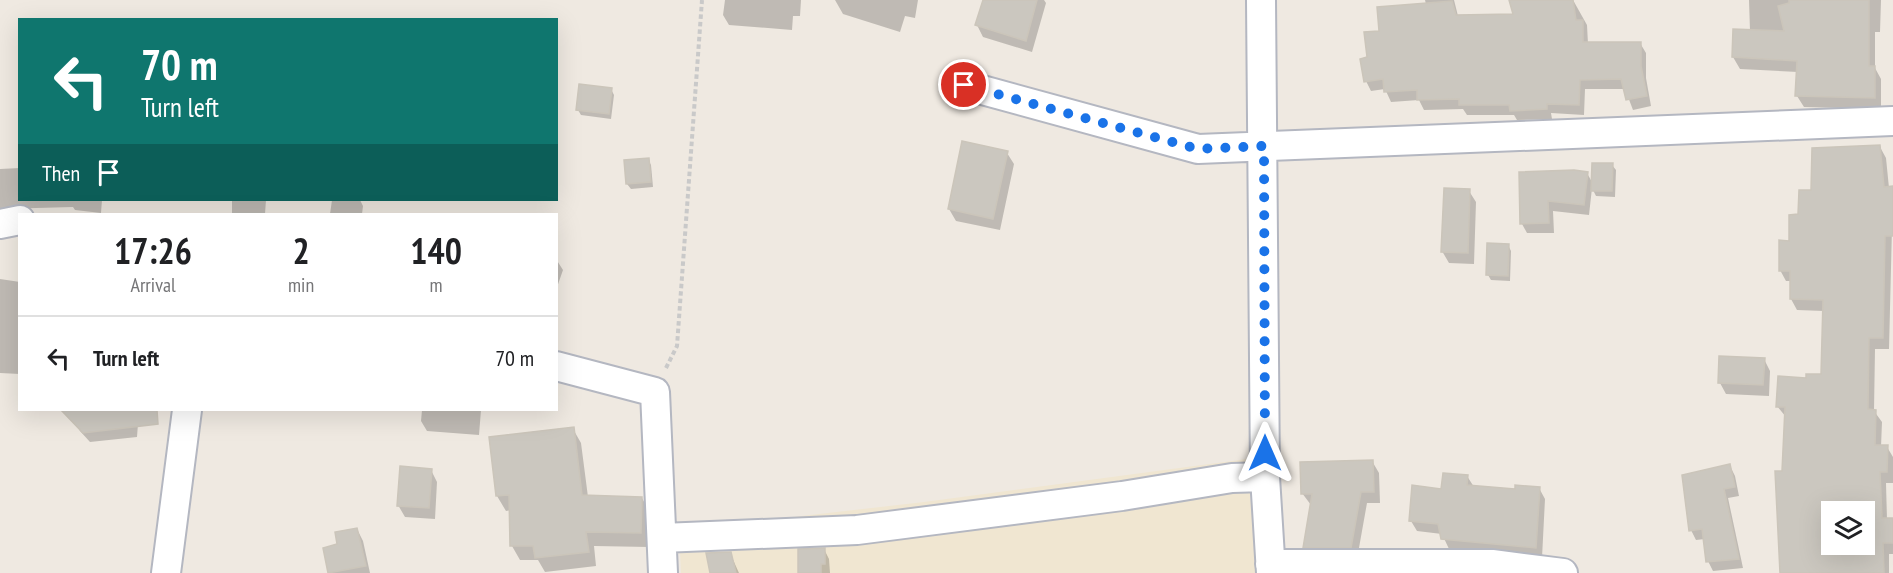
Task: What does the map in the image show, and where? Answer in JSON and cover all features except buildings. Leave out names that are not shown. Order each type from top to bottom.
[{"type":"street","points":[[1261,0],[1265,477],[1271,568],[1388,562],[1492,564],[1563,573]]},
{"type":"street","points":[[964,85],[1198,149],[1893,121]]},
{"type":"street","points":[[0,224],[18,220]]},
{"type":"street","points":[[558,367],[655,392],[663,573]]},
{"type":"street","points":[[166,573],[187,411]]},
{"type":"street","points":[[662,538],[857,530],[1122,496],[1232,478],[1265,477]]},
{"type":"path","points":[[655,392],[677,346],[702,0]]},
{"type":"shaded area","points":[[1247,459],[1257,573],[681,573],[679,530],[924,502]]},
{"type":"route","points":[[964,85],[1198,149],[1264,146],[1265,453]]}]
